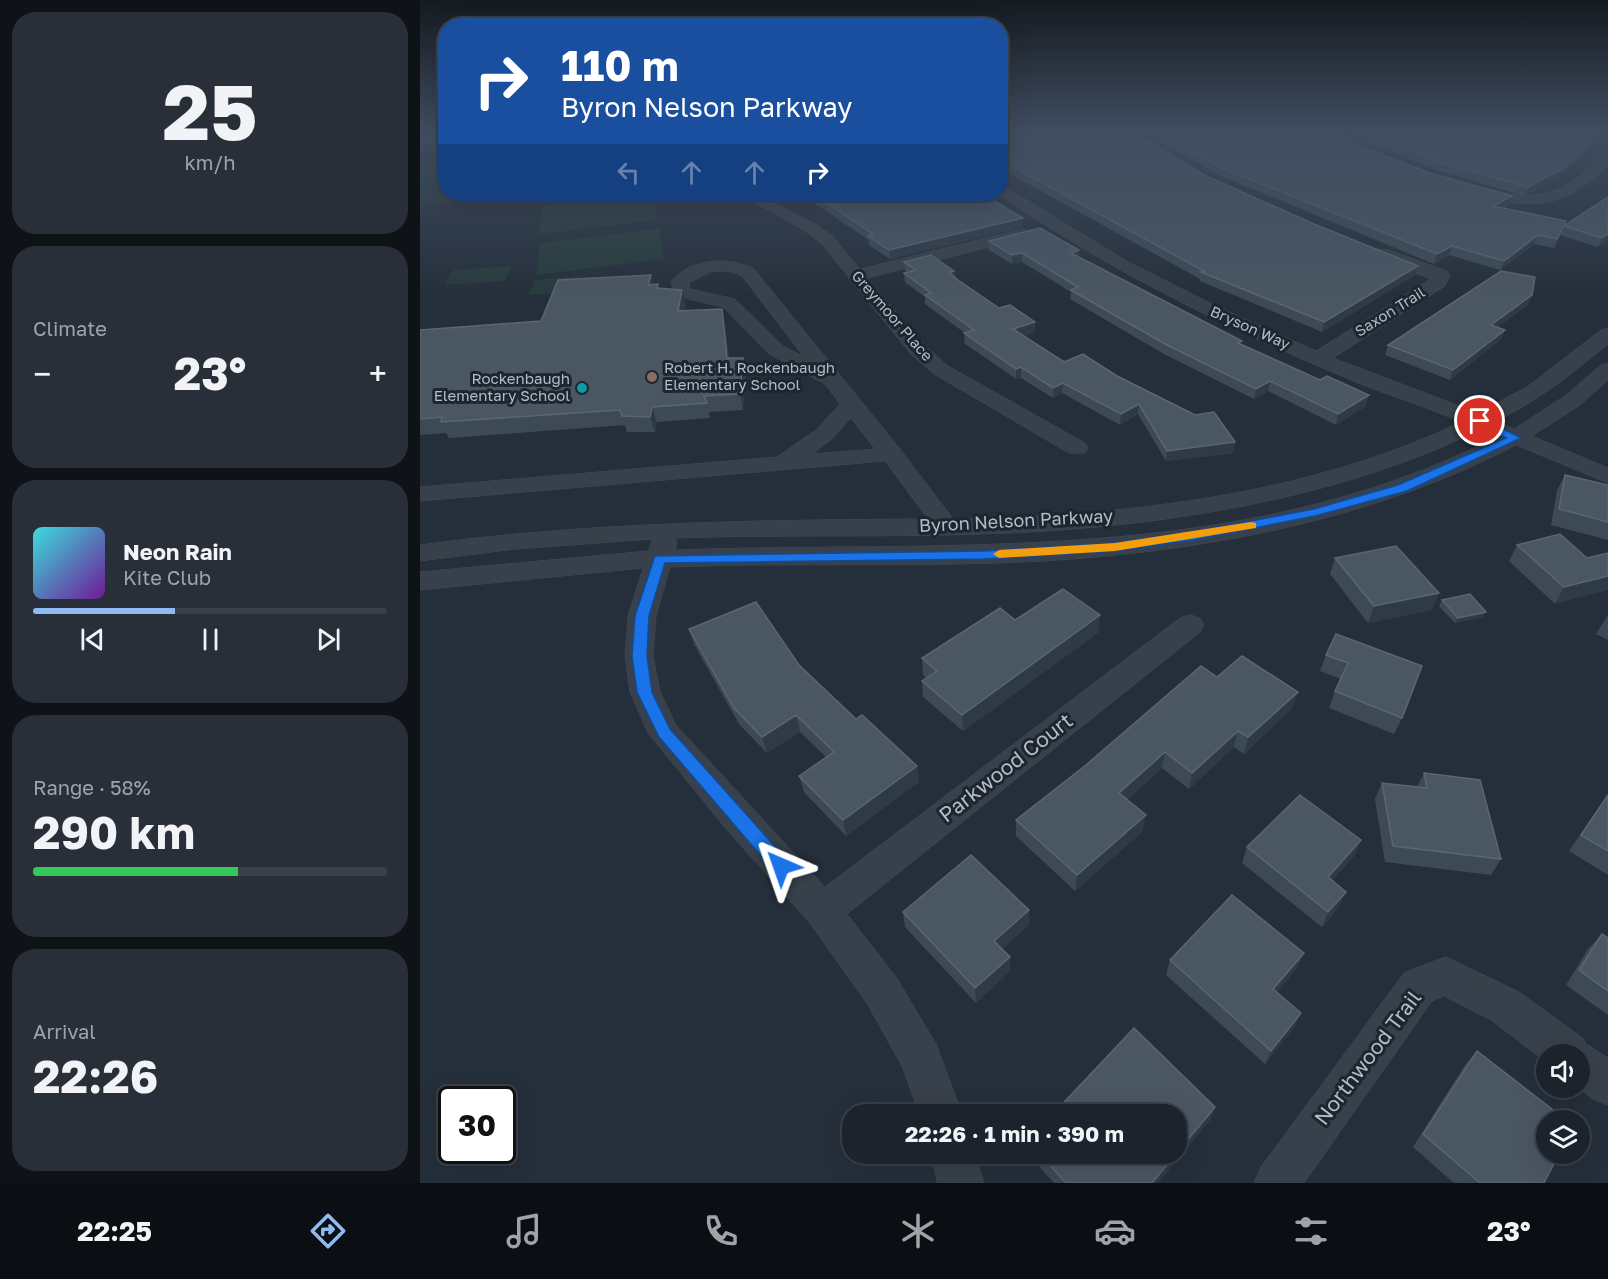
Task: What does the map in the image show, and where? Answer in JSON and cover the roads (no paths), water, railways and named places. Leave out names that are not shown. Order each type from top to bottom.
[{"type":"street","points":[[1471,187],[1537,203],[1572,187]]},
{"type":"street","name":"Bryson Way","points":[[1008,193],[1056,226],[1254,332],[1347,371],[1395,387],[1480,421],[1516,438]]},
{"type":"street","name":"Greymoor Place","points":[[760,201],[811,228],[827,240],[917,349],[941,370],[1077,448]]},
{"type":"street","points":[[857,275],[1056,226]]},
{"type":"street","name":"Saxon Trail","points":[[1318,358],[1439,282],[1441,275],[1429,269],[1366,248]]},
{"type":"street","points":[[835,381],[776,350],[729,303],[689,295],[679,287],[685,276],[714,267],[744,270],[835,381],[940,516],[941,526]]},
{"type":"street","name":"Byron Nelson Parkway","points":[[420,581],[536,568],[663,545],[941,526],[1035,524],[1115,517],[1276,490],[1378,463],[1480,421],[1538,389],[1608,334]]},
{"type":"street","name":"Byron Nelson Parkway","points":[[420,553],[549,537],[663,545],[984,555],[1115,547],[1193,536],[1315,512],[1402,488],[1516,438],[1558,413],[1582,395],[1608,369]]},
{"type":"street","points":[[782,462],[811,447],[835,426],[852,403]]},
{"type":"street","points":[[1516,438],[1608,476]]},
{"type":"street","points":[[420,494],[892,454]]},
{"type":"street","points":[[663,545],[642,616],[639,656],[645,692],[664,733],[739,820],[823,911],[882,991],[916,1049],[936,1104]]},
{"type":"street","name":"Parkwood Court","points":[[823,911],[1190,625]]},
{"type":"street","name":"Northwood Trail","points":[[1277,1183],[1418,987],[1446,976],[1505,1006],[1556,1044]]},
{"type":"street","points":[[1590,1070],[1608,1083]]},
{"type":"street","points":[[956,1164],[961,1183]]},
{"type":"place","name":"Robert H. Rockenbaugh Elementary School","points":[[652,377]]},
{"type":"place","name":"Rockenbaugh Elementary School","points":[[582,388]]}]
